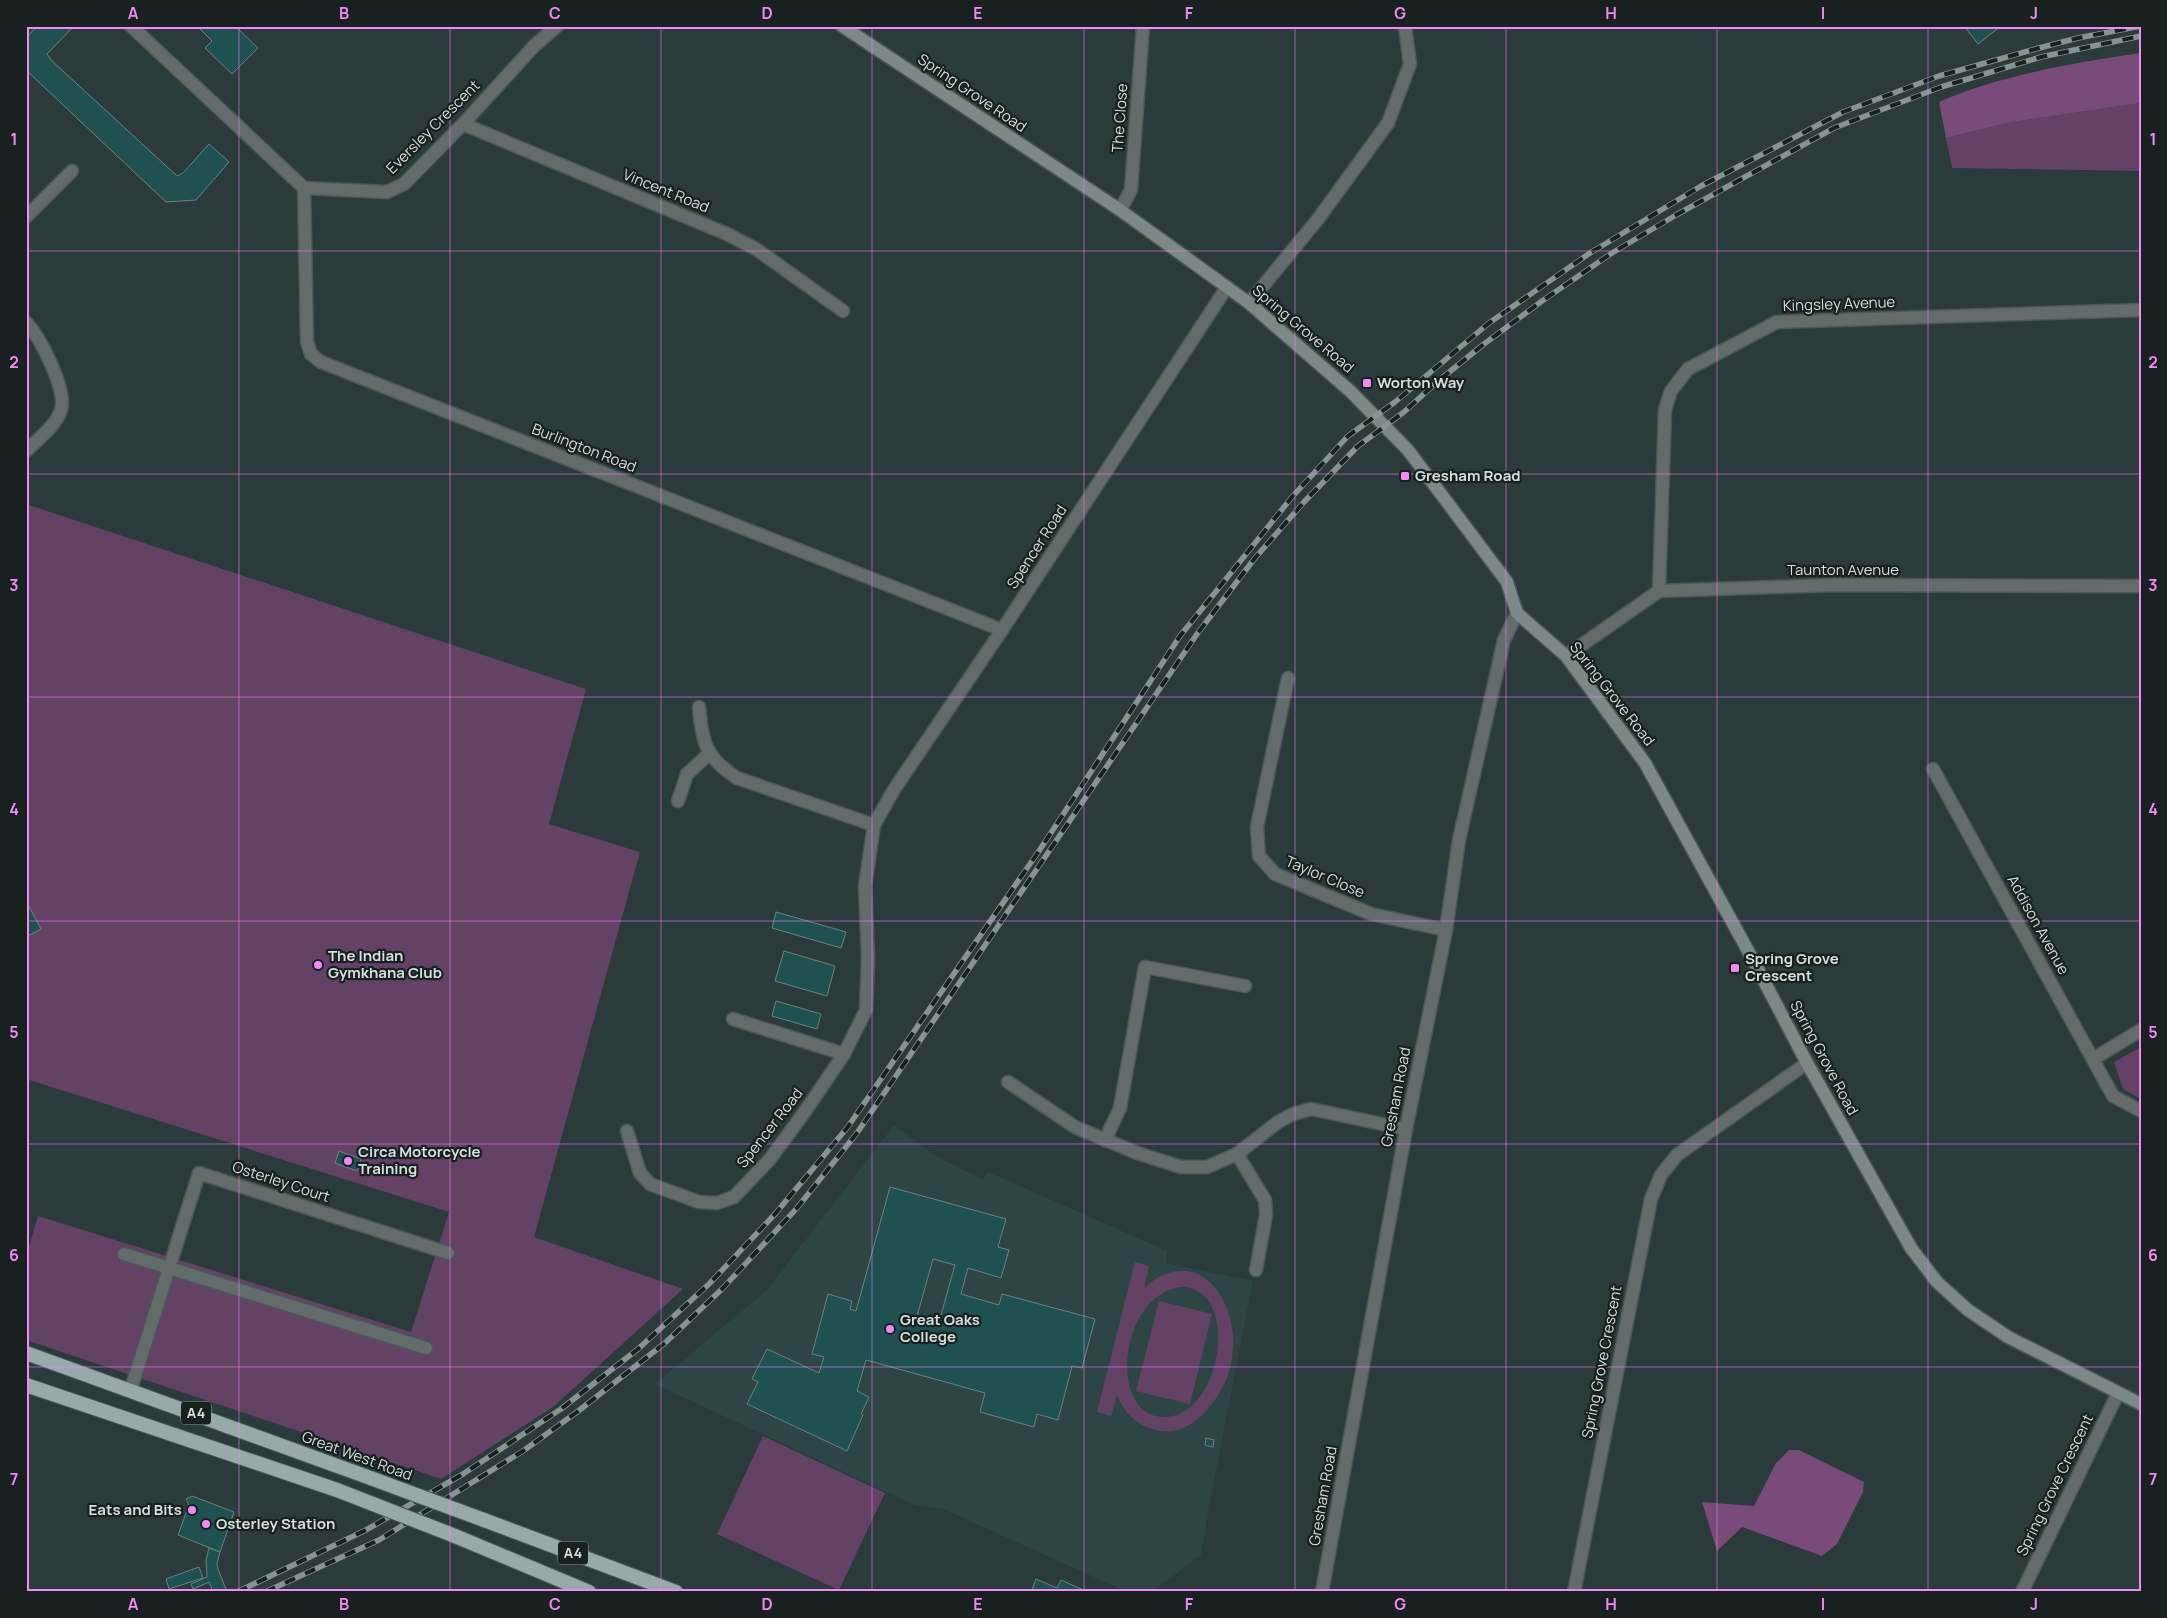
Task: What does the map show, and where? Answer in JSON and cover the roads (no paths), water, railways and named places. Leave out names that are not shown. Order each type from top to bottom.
[{"type":"highway","name":"Great West Road","points":[[26,1352],[131,1389],[676,1592]]},
{"type":"highway","name":"A4","points":[[26,1385],[337,1490],[455,1536],[589,1592]]},
{"type":"main road","name":"Spring Grove Road","points":[[842,26],[857,30],[1120,210],[1249,303],[1350,391],[1408,450],[1507,582],[1517,613],[1566,656],[1645,764],[1752,958],[1807,1063],[1911,1248],[1937,1282],[1968,1310],[2008,1337],[2141,1404]]},
{"type":"street","points":[[131,26],[304,188]]},
{"type":"street","name":"Eversley Crescent","points":[[304,188],[387,192],[404,184],[463,124],[534,46],[557,26]]},
{"type":"street","name":"The Close","points":[[1120,210],[1131,190],[1142,26]]},
{"type":"street","points":[[1249,303],[1318,219],[1388,123],[1410,64],[1405,26]]},
{"type":"street","name":"Vincent Road","points":[[463,124],[727,234],[756,248],[843,311]]},
{"type":"street","points":[[26,217],[72,171]]},
{"type":"street","name":"Burlington Road","points":[[304,188],[307,342],[311,354],[322,362],[1002,630]]},
{"type":"street","name":"Spencer Road","points":[[627,1131],[640,1174],[650,1184],[699,1202],[716,1203],[734,1197],[770,1159],[806,1110],[844,1054],[866,1010],[868,958],[865,886],[874,825],[895,788],[1002,630],[1227,287]]},
{"type":"street","name":"Kingsley Avenue","points":[[1659,590],[1665,410],[1671,391],[1688,369],[1777,322],[2141,310]]},
{"type":"street","points":[[26,322],[33,328],[54,371],[62,401],[56,421],[26,451]]},
{"type":"street","name":"Taunton Avenue","points":[[1659,590],[1834,585],[2141,586]]},
{"type":"street","points":[[1566,656],[1659,590]]},
{"type":"street","name":"Gresham Road","points":[[1322,1592],[1406,1129],[1446,930],[1459,840],[1504,640],[1517,613]]},
{"type":"street","name":"Taylor Close","points":[[1288,678],[1257,826],[1258,856],[1275,874],[1371,914],[1446,930]]},
{"type":"street","points":[[699,707],[701,728],[709,754],[722,768],[737,778],[874,825]]},
{"type":"street","points":[[678,801],[687,774],[709,754]]},
{"type":"street","name":"Addison Avenue","points":[[1933,769],[2113,1096],[2141,1111]]},
{"type":"street","points":[[1106,1140],[1120,1108],[1145,968],[1245,986]]},
{"type":"street","points":[[733,1019],[844,1054]]},
{"type":"street","points":[[2093,1058],[2141,1030]]},
{"type":"street","name":"Spring Grove Crescent","points":[[1574,1592],[1651,1199],[1660,1175],[1677,1156],[1807,1063]]},
{"type":"street","points":[[1008,1082],[1075,1127],[1137,1154],[1181,1167],[1207,1167],[1236,1154],[1278,1122],[1293,1114],[1311,1109],[1406,1129]]},
{"type":"street","points":[[1236,1154],[1264,1200],[1266,1215],[1256,1270]]},
{"type":"street","name":"Osterley Court","points":[[131,1389],[199,1173],[448,1254]]},
{"type":"street","points":[[124,1254],[426,1348]]},
{"type":"street","name":"Spring Grove Crescent","points":[[2022,1592],[2118,1393]]},
{"type":"railway","points":[[237,1592],[366,1530],[463,1474],[561,1409],[638,1349],[710,1283],[775,1214],[847,1128],[1041,848],[1180,636],[1292,497],[1348,436],[1395,402],[1489,323],[1590,253],[1701,186],[1843,112],[1939,76],[2078,38],[2141,26]]},
{"type":"railway","points":[[265,1592],[379,1540],[523,1451],[577,1412],[665,1343],[723,1288],[797,1208],[857,1133],[1197,634],[1255,558],[1304,502],[1358,446],[1404,412],[1484,344],[1612,253],[1676,215],[1834,128],[1941,87],[2041,57],[2141,36]]},
{"type":"place","name":"Worton Way","points":[[1367,383]]},
{"type":"place","name":"Gresham Road","points":[[1405,476]]},
{"type":"place","name":"The Indian Gymkhana Club","points":[[318,965]]},
{"type":"place","name":"Spring Grove Crescent","points":[[1735,968]]},
{"type":"place","name":"Circa Motorcycle Training","points":[[348,1161]]},
{"type":"place","name":"Great Oaks College","points":[[890,1329]]},
{"type":"place","name":"Eats and Bits","points":[[192,1510]]},
{"type":"place","name":"Osterley Station","points":[[206,1524]]}]
